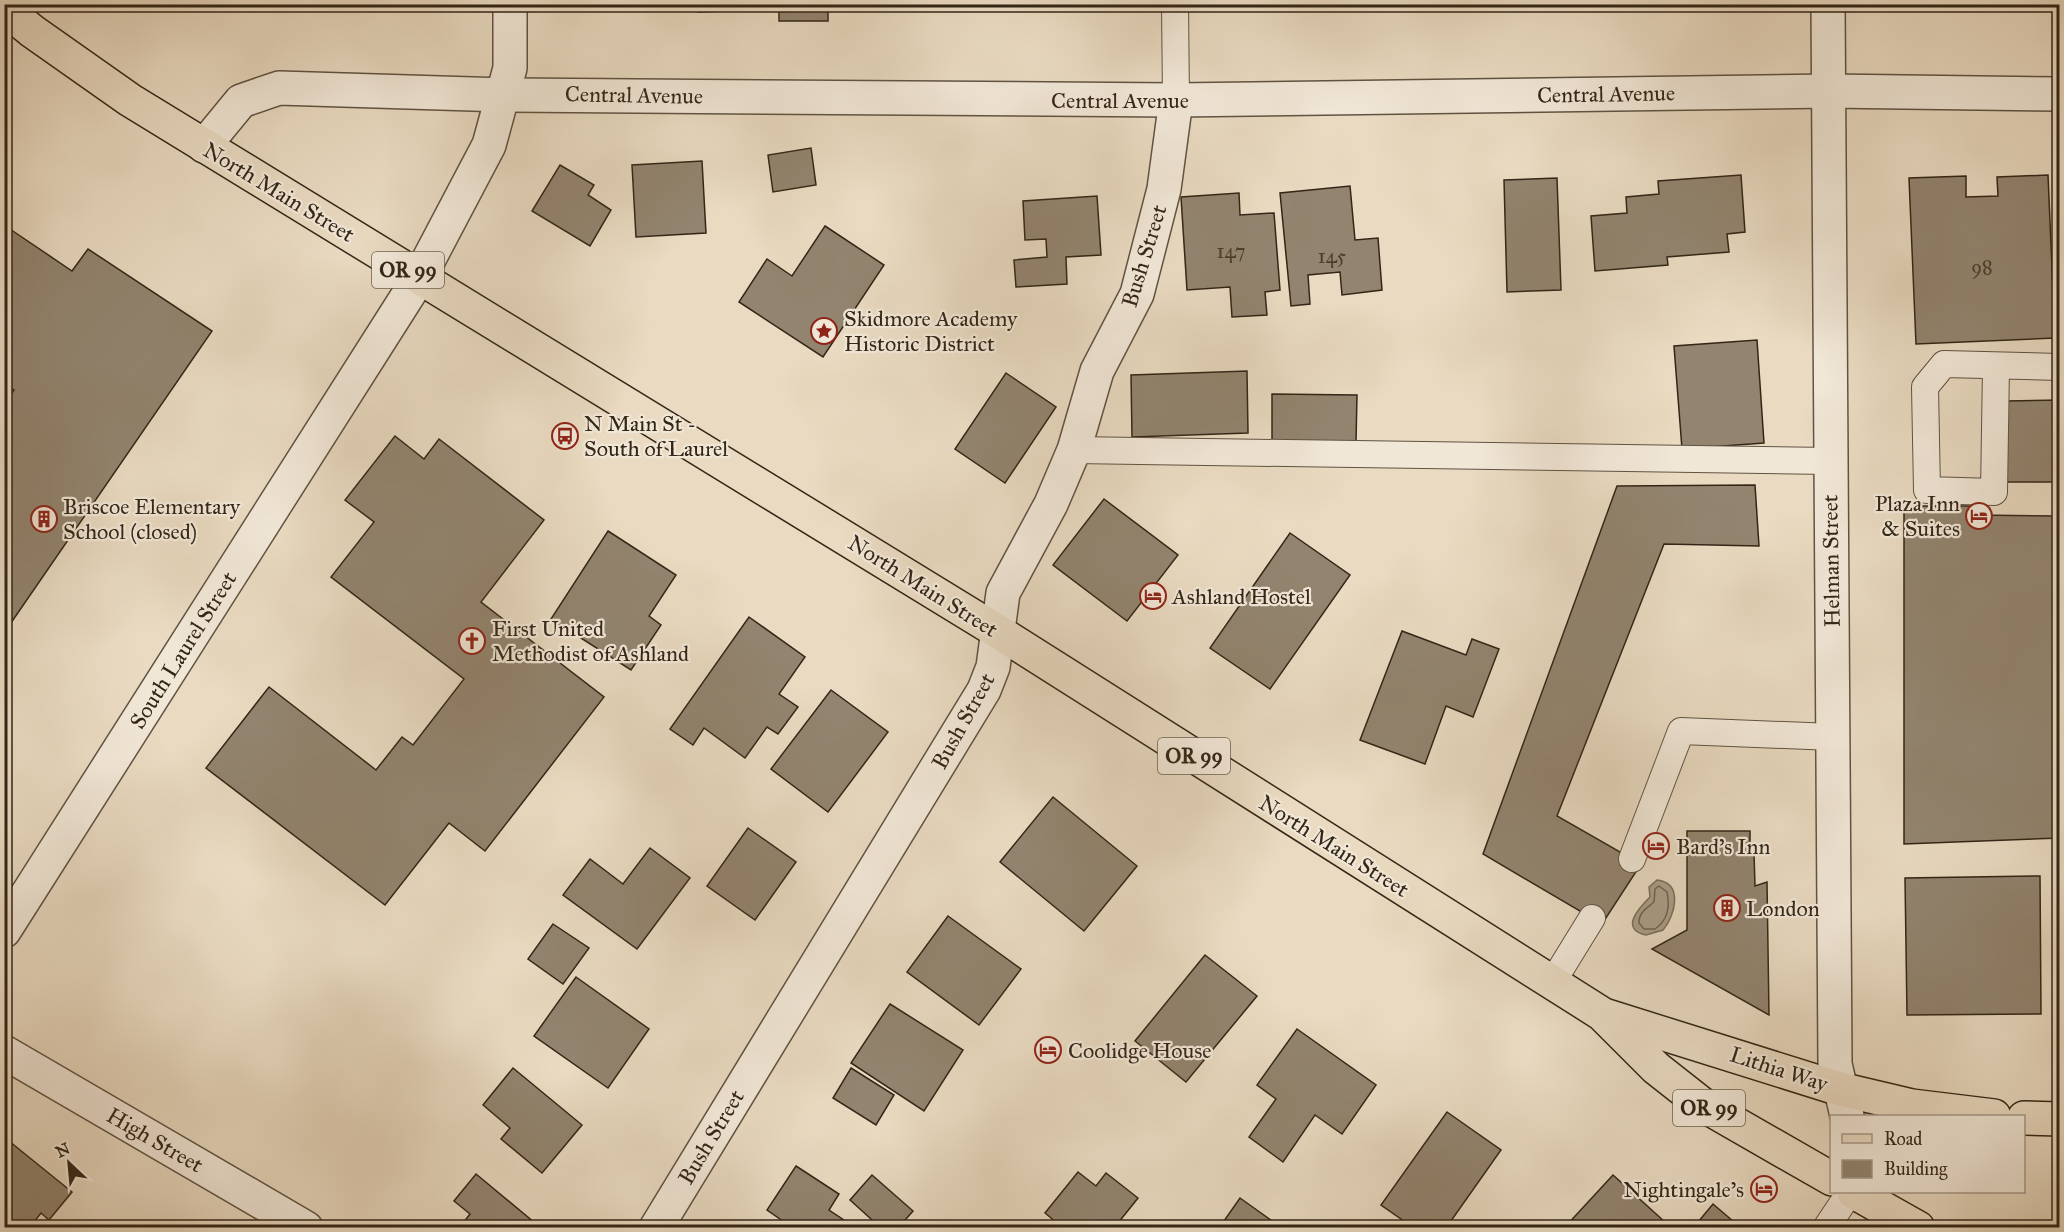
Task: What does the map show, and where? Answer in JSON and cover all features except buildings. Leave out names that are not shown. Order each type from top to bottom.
[{"type":"main road","name":"North Main Street","points":[[4,8],[32,31],[130,100],[997,631],[1602,1014],[1656,1068],[1703,1105],[1830,1178]]},
{"type":"main road","name":"Lithia Way","points":[[1602,1014],[1844,1103],[1912,1106],[1986,1115]]},
{"type":"main road","points":[[2025,1118],[2060,1119]]},
{"type":"main road","points":[[1858,1193],[1916,1226]]},
{"type":"street","name":"South Laurel Street","points":[[4,931],[419,278],[489,145],[505,95],[510,68],[510,4]]},
{"type":"street","name":"Helman Street","points":[[1828,4],[1835,1064],[1844,1103]]},
{"type":"street","name":"Central Avenue","points":[[204,146],[241,101],[279,88],[505,95],[1176,100],[1829,91],[2060,94]]},
{"type":"street","name":"Bush Street","points":[[656,1227],[984,690],[993,667],[1002,594],[1052,504],[1074,450],[1097,371],[1137,294],[1164,189],[1176,100]]},
{"type":"street","name":"High Street","points":[[4,1052],[306,1227]]},
{"type":"street","points":[[1891,1193],[1916,1226]]},
{"type":"lane","points":[[1175,4],[1176,100]]},
{"type":"lane","points":[[1996,367],[2001,441],[1994,492],[1927,490],[1925,387],[1944,364],[2060,367]]},
{"type":"lane","points":[[1074,450],[1830,461]]},
{"type":"lane","points":[[1632,859],[1681,731],[1833,737]]},
{"type":"lane","points":[[1552,983],[1592,918]]},
{"type":"lane","points":[[1826,1227],[1849,1193]]},
{"type":"water","points":[[1657,880],[1666,882],[1671,887],[1675,901],[1671,917],[1663,930],[1646,935],[1638,932],[1632,923],[1637,912],[1650,897],[1649,887]]},
{"type":"place","name":"Skidmore Academy Historic District","points":[[824,331]]},
{"type":"place","name":"N Main St - South of Laurel","points":[[565,436]]},
{"type":"place","name":"Plaza Inn & Suites","points":[[1979,516]]},
{"type":"place","name":"Briscoe Elementary School (closed)","points":[[44,519]]},
{"type":"place","name":"Ashland Hostel","points":[[1153,596]]},
{"type":"place","name":"First United Methodist of Ashland","points":[[472,641]]},
{"type":"place","name":"Bard's Inn","points":[[1656,846]]},
{"type":"place","name":"London","points":[[1727,908]]},
{"type":"place","name":"Coolidge House","points":[[1048,1050]]},
{"type":"place","name":"Nightingale's","points":[[1764,1189]]}]
